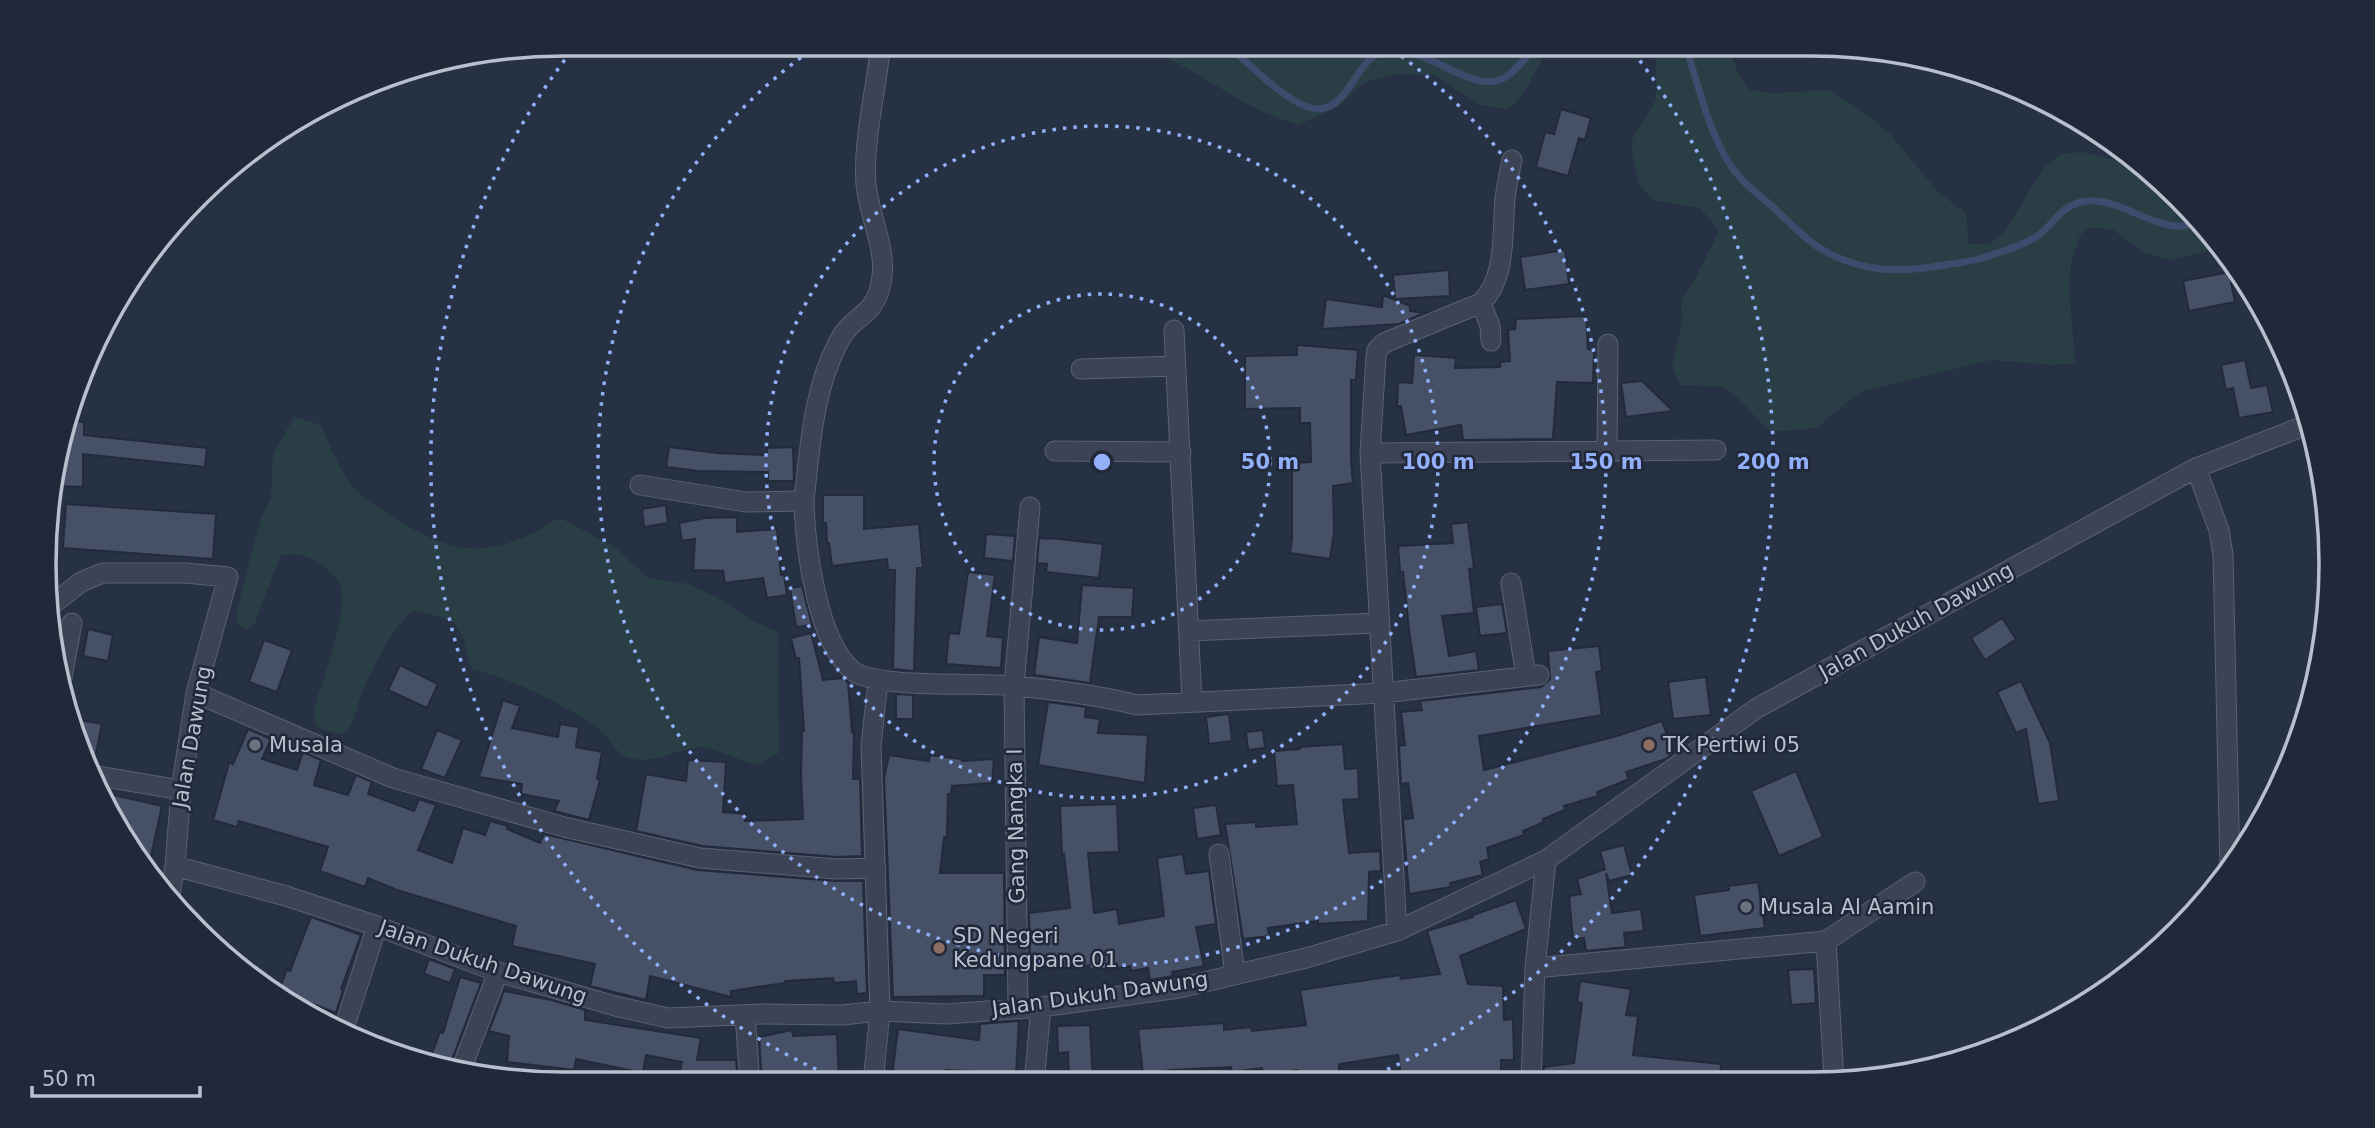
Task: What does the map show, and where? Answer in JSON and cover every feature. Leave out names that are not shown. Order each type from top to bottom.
[{"type":"street","points":[[879,56],[866,154],[866,183],[883,261],[882,280],[878,298],[872,308],[840,338],[830,360],[815,410],[804,501],[812,575],[827,631],[838,653],[854,672],[878,681],[1014,685],[1101,696],[1138,705],[1383,693],[1533,676],[1511,583]]},
{"type":"street","points":[[1397,931],[1370,453],[1376,356],[1380,345],[1480,303],[1492,289],[1502,251],[1505,197],[1512,160]]},
{"type":"street","points":[[1480,303],[1490,326],[1491,341]]},
{"type":"street","points":[[1174,330],[1192,702]]},
{"type":"street","points":[[1607,451],[1608,344]]},
{"type":"street","points":[[1081,369],[1176,366]]},
{"type":"street","name":"Jalan Dukuh Dawung","points":[[175,866],[286,896],[377,926],[498,972],[615,1006],[668,1018],[842,1015],[880,1011],[947,1014],[1041,1007],[1179,988],[1306,958],[1397,931],[1546,860],[1758,708],[2196,468],[2300,427]]},
{"type":"street","points":[[1370,453],[1716,450]]},
{"type":"street","points":[[1055,451],[1181,452]]},
{"type":"street","points":[[2196,468],[2219,530],[2222,555],[2230,851]]},
{"type":"street","points":[[640,485],[746,502],[804,501]]},
{"type":"street","points":[[1014,685],[1030,507]]},
{"type":"street","name":"Jalan Dawung","points":[[57,601],[81,582],[103,573],[184,573],[228,577],[196,693],[181,790],[171,886]]},
{"type":"street","points":[[1189,631],[1379,623]]},
{"type":"street","points":[[65,659],[72,624]]},
{"type":"street","points":[[874,1072],[880,1011],[871,746],[878,681]]},
{"type":"street","name":"Gang Nangka I","points":[[1014,685],[1018,1008]]},
{"type":"street","points":[[196,693],[393,778],[564,827],[700,858],[837,869],[876,868]]},
{"type":"street","points":[[103,777],[181,790]]},
{"type":"street","points":[[1219,854],[1235,974]]},
{"type":"street","points":[[1531,1072],[1535,968],[1546,860]]},
{"type":"street","points":[[1535,968],[1826,941],[1915,882]]},
{"type":"street","points":[[346,1023],[377,926]]},
{"type":"street","points":[[1826,941],[1834,1071]]},
{"type":"street","points":[[464,1062],[498,972]]},
{"type":"street","points":[[1035,1072],[1041,1007]]},
{"type":"street","points":[[745,1015],[749,1072]]},
{"type":"green space","points":[[1163,56],[1545,56],[1522,95],[1507,109],[1479,105],[1434,75],[1397,74],[1365,82],[1339,106],[1298,125],[1258,110]]},
{"type":"green space","points":[[1656,56],[1732,56],[1749,90],[1774,93],[1829,90],[1864,112],[1890,134],[1938,192],[1966,213],[1969,244],[1989,244],[2005,231],[2045,166],[2061,154],[2082,152],[2121,161],[2170,205],[2210,251],[2169,260],[2145,253],[2112,229],[2089,228],[2080,235],[2071,264],[2069,286],[2075,363],[2054,365],[1991,360],[1860,392],[1816,428],[1770,432],[1732,392],[1722,387],[1680,385],[1672,366],[1682,322],[1681,300],[1693,283],[1719,231],[1700,208],[1653,200],[1639,184],[1631,147],[1633,137],[1656,100]]},
{"type":"green space","points":[[294,417],[321,425],[343,471],[361,495],[439,542],[486,548],[522,538],[543,528],[554,519],[564,520],[614,547],[649,578],[689,584],[716,597],[751,620],[778,632],[779,753],[755,765],[699,747],[648,760],[630,758],[619,752],[599,729],[571,711],[522,686],[473,670],[464,640],[453,621],[414,610],[391,636],[365,686],[347,732],[337,734],[317,727],[315,705],[339,622],[341,590],[336,577],[307,557],[296,554],[280,556],[255,623],[248,630],[238,625],[236,614],[261,518],[271,498],[273,455]]},
{"type":"building","points":[[1561,109],[1591,118],[1585,140],[1579,138],[1568,176],[1536,167],[1545,132],[1554,134]]},
{"type":"building","points":[[1565,250],[1569,284],[1525,290],[1520,257]]},
{"type":"building","points":[[1449,270],[1450,296],[1395,299],[1393,275]]},
{"type":"building","points":[[2226,273],[2230,278],[2235,302],[2189,311],[2183,281]]},
{"type":"building","points":[[1383,295],[1410,306],[1410,311],[1424,313],[1399,324],[1322,329],[1326,299],[1382,307]]},
{"type":"building","points":[[1586,316],[1588,349],[1594,350],[1593,383],[1557,382],[1553,439],[1463,440],[1461,425],[1406,435],[1401,406],[1397,406],[1398,382],[1412,383],[1414,355],[1456,358],[1455,368],[1500,367],[1500,362],[1510,361],[1508,330],[1515,329],[1516,319]]},
{"type":"building","points":[[1297,345],[1358,350],[1356,380],[1351,380],[1353,483],[1333,486],[1334,532],[1330,559],[1290,553],[1292,463],[1311,462],[1310,423],[1300,423],[1300,408],[1245,409],[1245,356],[1297,355]]},
{"type":"building","points":[[2245,360],[2251,388],[2267,385],[2273,412],[2239,418],[2233,388],[2226,390],[2221,365]]},
{"type":"building","points":[[1642,381],[1673,411],[1626,417],[1621,383]]},
{"type":"building","points":[[77,422],[84,422],[84,435],[207,448],[205,467],[83,454],[83,487],[62,486]]},
{"type":"building","points":[[669,447],[767,455],[767,448],[793,447],[794,481],[768,481],[768,472],[698,471],[666,467]]},
{"type":"building","points":[[823,495],[864,495],[864,529],[919,524],[923,568],[917,568],[914,671],[893,669],[895,570],[888,570],[887,559],[832,566],[826,523],[823,523]]},
{"type":"building","points":[[66,504],[216,514],[213,559],[63,548]]},
{"type":"building","points":[[666,505],[668,523],[644,527],[642,509]]},
{"type":"building","points":[[737,517],[737,532],[777,529],[781,575],[784,574],[787,595],[767,598],[763,578],[725,583],[723,571],[693,570],[695,539],[682,541],[679,523],[705,518]]},
{"type":"building","points":[[1468,522],[1474,568],[1469,569],[1474,613],[1442,616],[1449,656],[1476,651],[1479,670],[1416,677],[1398,546],[1453,543],[1451,524]]},
{"type":"building","points":[[986,534],[1015,536],[1013,561],[984,558]]},
{"type":"building","points":[[1039,538],[1103,544],[1099,578],[1046,572],[1047,564],[1037,563]]},
{"type":"building","points":[[968,572],[995,575],[987,636],[1003,638],[1001,668],[946,664],[949,633],[959,634]]},
{"type":"building","points":[[1082,585],[1134,588],[1132,617],[1099,617],[1090,683],[1034,675],[1039,637],[1077,643]]},
{"type":"building","points":[[802,586],[812,625],[796,627],[790,588]]},
{"type":"building","points":[[1502,604],[1507,633],[1480,636],[1476,607]]},
{"type":"building","points":[[2002,618],[2016,639],[1985,660],[1971,638]]},
{"type":"building","points":[[88,629],[113,635],[108,661],[83,656]]},
{"type":"building","points":[[811,633],[823,680],[843,678],[848,682],[854,732],[853,779],[860,779],[862,856],[837,857],[702,846],[636,831],[646,774],[686,781],[688,760],[726,762],[723,812],[746,814],[745,821],[803,819],[801,776],[804,731],[799,658],[796,659],[791,638]]},
{"type":"building","points":[[264,640],[292,650],[277,692],[249,682]]},
{"type":"building","points":[[1599,646],[1602,671],[1596,672],[1602,715],[1479,736],[1484,770],[1617,736],[1662,721],[1673,753],[1666,759],[1626,772],[1629,779],[1597,792],[1598,796],[1564,806],[1565,810],[1523,831],[1524,835],[1487,848],[1489,859],[1480,862],[1483,875],[1450,883],[1451,887],[1409,894],[1403,819],[1413,818],[1408,783],[1401,784],[1399,746],[1405,745],[1401,712],[1422,710],[1420,701],[1541,687],[1550,679],[1548,651]]},
{"type":"building","points":[[400,665],[438,684],[427,708],[388,690]]},
{"type":"building","points":[[1706,677],[1711,715],[1673,719],[1668,682]]},
{"type":"building","points":[[2021,681],[2050,743],[2059,801],[2038,804],[2026,729],[2016,733],[1997,692]]},
{"type":"building","points":[[896,694],[913,695],[913,719],[896,719]]},
{"type":"building","points":[[503,700],[520,706],[512,728],[558,737],[560,724],[579,727],[576,747],[602,752],[597,779],[600,780],[589,820],[554,811],[559,801],[521,794],[522,784],[479,777]]},
{"type":"building","points":[[1048,702],[1086,707],[1085,717],[1100,719],[1098,733],[1148,735],[1145,783],[1038,765]]},
{"type":"building","points":[[1229,714],[1232,741],[1209,744],[1206,717]]},
{"type":"building","points":[[81,720],[102,724],[95,758]]},
{"type":"building","points":[[248,729],[271,739],[262,759],[297,770],[303,752],[321,760],[314,785],[348,795],[356,775],[372,782],[368,794],[414,811],[419,799],[436,805],[418,850],[452,863],[463,828],[485,835],[490,821],[508,826],[507,829],[540,843],[544,834],[697,870],[863,881],[867,993],[857,994],[856,981],[834,983],[833,978],[785,981],[731,991],[731,997],[650,976],[646,1000],[590,986],[595,964],[512,946],[516,926],[397,890],[368,878],[365,887],[320,871],[328,847],[239,821],[237,827],[213,820],[229,763],[233,764]]},
{"type":"building","points":[[437,730],[462,740],[445,778],[421,769]]},
{"type":"building","points":[[1263,730],[1265,748],[1248,750],[1246,732]]},
{"type":"building","points":[[1343,744],[1345,769],[1358,768],[1359,799],[1343,800],[1349,853],[1380,851],[1381,871],[1369,872],[1368,921],[1318,924],[1318,921],[1268,928],[1269,936],[1243,939],[1225,824],[1256,822],[1256,827],[1297,824],[1293,785],[1277,786],[1274,751]]},
{"type":"building","points":[[889,755],[929,761],[930,755],[962,761],[994,759],[992,783],[952,786],[951,794],[948,794],[947,837],[944,837],[940,873],[1004,873],[1005,975],[984,975],[984,996],[893,997],[884,778]]},
{"type":"building","points":[[1796,771],[1823,837],[1779,856],[1751,791]]},
{"type":"building","points":[[111,794],[162,806],[151,858]]},
{"type":"building","points":[[1117,804],[1119,852],[1088,853],[1094,913],[1117,909],[1119,924],[1164,916],[1157,858],[1183,854],[1186,874],[1209,871],[1216,924],[1196,927],[1204,966],[1172,972],[1173,976],[1150,980],[1148,968],[1131,971],[1130,966],[1105,971],[1104,964],[1045,970],[1043,957],[1030,960],[1029,913],[1070,908],[1064,854],[1062,855],[1060,806]]},
{"type":"building","points":[[1216,805],[1221,835],[1197,839],[1193,808]]},
{"type":"building","points":[[1624,845],[1632,875],[1609,881],[1606,873],[1612,913],[1641,909],[1644,931],[1624,933],[1626,947],[1586,951],[1584,938],[1573,939],[1569,896],[1581,894],[1577,879],[1605,869],[1600,851]]},
{"type":"building","points":[[1758,882],[1765,928],[1700,936],[1694,895]]},
{"type":"building","points":[[1516,900],[1526,929],[1460,956],[1468,984],[1503,986],[1504,1020],[1513,1019],[1514,1060],[1501,1060],[1501,1072],[1401,1072],[1398,1055],[1339,1064],[1339,1072],[1263,1072],[1262,1068],[1232,1072],[1231,1067],[1143,1072],[1138,1029],[1224,1023],[1224,1030],[1251,1027],[1252,1031],[1306,1025],[1300,990],[1400,975],[1401,979],[1440,974],[1427,931]]},
{"type":"building","points":[[311,917],[361,935],[341,989],[343,990],[336,1013],[306,1001],[281,985],[287,969],[290,971]]},
{"type":"building","points":[[429,959],[455,969],[450,983],[424,974]]},
{"type":"building","points":[[1814,969],[1816,1003],[1791,1005],[1788,970]]},
{"type":"building","points":[[460,977],[481,983],[452,1059],[432,1055],[440,1032],[443,1033]]},
{"type":"building","points":[[1580,981],[1631,989],[1626,1015],[1638,1016],[1633,1055],[1721,1064],[1720,1072],[1544,1072],[1544,1067],[1574,1063],[1582,1003],[1577,1002]]},
{"type":"building","points":[[504,991],[589,1011],[585,1011],[585,1020],[701,1038],[697,1060],[736,1060],[737,1072],[680,1072],[682,1062],[646,1055],[643,1072],[576,1059],[574,1070],[507,1062],[509,1036],[489,1031]]},
{"type":"building","points":[[1019,1021],[1016,1072],[892,1072],[898,1029],[979,1040],[980,1024]]},
{"type":"building","points":[[1090,1025],[1093,1072],[1069,1072],[1068,1052],[1058,1053],[1057,1026]]},
{"type":"building","points":[[792,1030],[793,1036],[837,1034],[839,1072],[761,1072],[759,1037]]},
{"type":"waterway","points":[[1240,56],[1294,101],[1317,109],[1336,102],[1374,56]]},
{"type":"waterway","points":[[1420,56],[1476,80],[1490,82],[1509,75],[1527,56]]},
{"type":"waterway","points":[[1689,56],[1709,120],[1733,170],[1806,238],[1833,256],[1849,262],[1895,270],[1928,268],[1977,259],[2010,249],[2036,237],[2067,208],[2081,202],[2107,203],[2171,226],[2188,224]]},
{"type":"place","name":"Musala","points":[[255,745]]},
{"type":"place","name":"TK Pertiwi 05","points":[[1649,745]]},
{"type":"place","name":"Musala Al Aamin","points":[[1746,907]]},
{"type":"place","name":"SD Negeri Kedungpane 01","points":[[939,948]]}]
